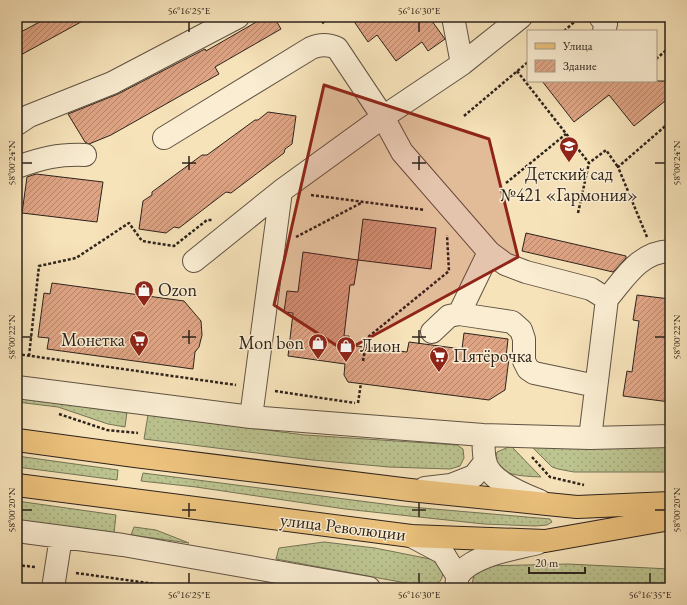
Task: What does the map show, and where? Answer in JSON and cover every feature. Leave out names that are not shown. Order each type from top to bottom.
[{"type":"main road","points":[[17,440],[410,490],[547,504],[577,506],[670,503]]},
{"type":"main road","name":"улица Революции","points":[[17,485],[411,536],[545,541],[670,519]]},
{"type":"street","points":[[17,124],[29,116],[112,83],[238,17]]},
{"type":"street","points":[[453,17],[462,64]]},
{"type":"street","points":[[194,261],[281,191],[383,117],[462,64],[521,17]]},
{"type":"street","points":[[600,17],[606,24],[604,30]]},
{"type":"street","points":[[164,138],[317,45],[329,44],[337,48],[383,117],[402,152],[489,252],[506,264],[526,272],[591,289],[607,299]]},
{"type":"street","points":[[17,167],[40,158],[68,154],[85,156]]},
{"type":"street","points":[[251,417],[281,191]]},
{"type":"street","points":[[459,314],[489,252]]},
{"type":"street","points":[[590,438],[607,299],[638,262],[648,256],[662,252]]},
{"type":"street","points":[[432,332],[448,316],[459,314],[512,322],[521,330],[524,339],[524,361],[528,369],[534,373],[596,386]]},
{"type":"street","points":[[17,387],[251,417],[483,435],[590,438],[670,436]]},
{"type":"street","points":[[483,435],[485,462],[491,474],[514,490],[547,504]]},
{"type":"street","points":[[410,490],[451,485],[474,476],[485,462]]},
{"type":"street","points":[[17,531],[123,545],[369,588]]},
{"type":"street","points":[[411,536],[443,553],[457,582],[469,565],[488,556],[545,541]]},
{"type":"street","points":[[54,579],[60,537]]},
{"type":"path","points":[[319,17],[322,20]]},
{"type":"path","points":[[565,30],[580,17]]},
{"type":"path","points":[[657,58],[670,48]]},
{"type":"path","points":[[464,116],[527,63]]},
{"type":"path","points":[[517,71],[589,163]]},
{"type":"path","points":[[618,167],[670,122]]},
{"type":"path","points":[[506,183],[566,134]]},
{"type":"path","points":[[578,213],[589,163],[606,150],[618,167],[662,252]]},
{"type":"path","points":[[281,191],[446,212],[445,203]]},
{"type":"path","points":[[274,241],[283,244],[363,202]]},
{"type":"path","points":[[29,356],[39,266],[76,258],[129,223],[142,241],[174,246],[207,220],[218,219]]},
{"type":"path","points":[[363,361],[367,338],[448,271],[447,234]]},
{"type":"path","points":[[358,403],[361,383]]},
{"type":"path","points":[[58,414],[107,430],[138,433]]},
{"type":"path","points":[[528,452],[550,477],[586,486]]},
{"type":"path","points":[[17,565],[54,579],[184,588]]},
{"type":"highlighted area","points":[[324,85],[489,139],[518,257],[345,351],[274,305]]},
{"type":"green space","points":[[17,397],[127,412],[125,427],[108,424],[58,407],[17,402]]},
{"type":"green space","points":[[148,415],[305,435],[457,445],[463,449],[464,458],[460,466],[450,469],[389,467],[313,460],[144,439]]},
{"type":"green space","points":[[511,446],[541,477],[510,474],[503,471],[498,466],[496,460],[497,452]]},
{"type":"green space","points":[[532,446],[670,447],[670,472],[574,472],[558,469],[552,467]]},
{"type":"green space","points":[[17,456],[118,470],[117,480],[17,467]]},
{"type":"green space","points":[[143,473],[399,506],[550,519],[552,522],[547,525],[535,526],[484,524],[345,509],[196,487],[141,481]]},
{"type":"green space","points":[[17,501],[116,515],[114,533],[17,520]]},
{"type":"green space","points":[[134,527],[156,530],[189,543],[131,535]]},
{"type":"green space","points":[[324,542],[375,548],[430,559],[437,562],[443,572],[441,580],[434,585],[422,586],[276,559],[279,548]]},
{"type":"green space","points":[[568,564],[670,569],[670,588],[476,588],[472,584],[474,575],[483,566]]},
{"type":"building","points":[[49,17],[90,17],[17,57],[17,34]]},
{"type":"building","points":[[265,17],[274,17],[281,29],[215,67],[219,74],[111,135],[89,144],[85,142],[68,114],[118,94],[205,49],[206,51]]},
{"type":"building","points":[[351,17],[429,17],[445,39],[428,51],[422,42],[396,61],[377,35],[368,42]]},
{"type":"building","points":[[670,81],[670,97],[634,126],[609,95],[574,122],[543,82]]},
{"type":"building","points":[[268,112],[296,116],[292,144],[285,149],[284,153],[231,193],[226,192],[179,228],[174,227],[166,233],[139,229],[143,201],[152,195],[152,192],[202,155],[207,155]]},
{"type":"building","points":[[36,174],[103,182],[97,222],[22,213],[27,177]]},
{"type":"building","points":[[363,219],[436,228],[431,269],[358,260]]},
{"type":"building","points":[[526,233],[626,256],[626,258],[613,272],[522,251]]},
{"type":"building","points":[[303,252],[358,260],[354,285],[350,285],[344,336],[349,336],[348,345],[407,352],[409,342],[462,349],[464,333],[508,339],[506,357],[509,358],[505,390],[489,400],[348,382],[344,375],[345,364],[288,356],[293,313],[284,312],[287,291],[298,292]]},
{"type":"building","points":[[52,283],[184,301],[201,321],[202,335],[199,347],[195,352],[193,369],[47,349],[49,338],[38,337],[44,293],[50,294]]},
{"type":"building","points":[[637,295],[670,299],[670,402],[623,396],[627,371],[632,372],[639,321],[633,320]]},
{"type":"place","name":"Детский сад №421 «Гармония»","points":[[569,163]]},
{"type":"place","name":"Ozon","points":[[144,307]]},
{"type":"place","name":"Монетка","points":[[139,357]]},
{"type":"place","name":"Mon bon","points":[[318,360]]},
{"type":"place","name":"Лион","points":[[346,363]]},
{"type":"place","name":"Пятёрочка","points":[[439,373]]}]
